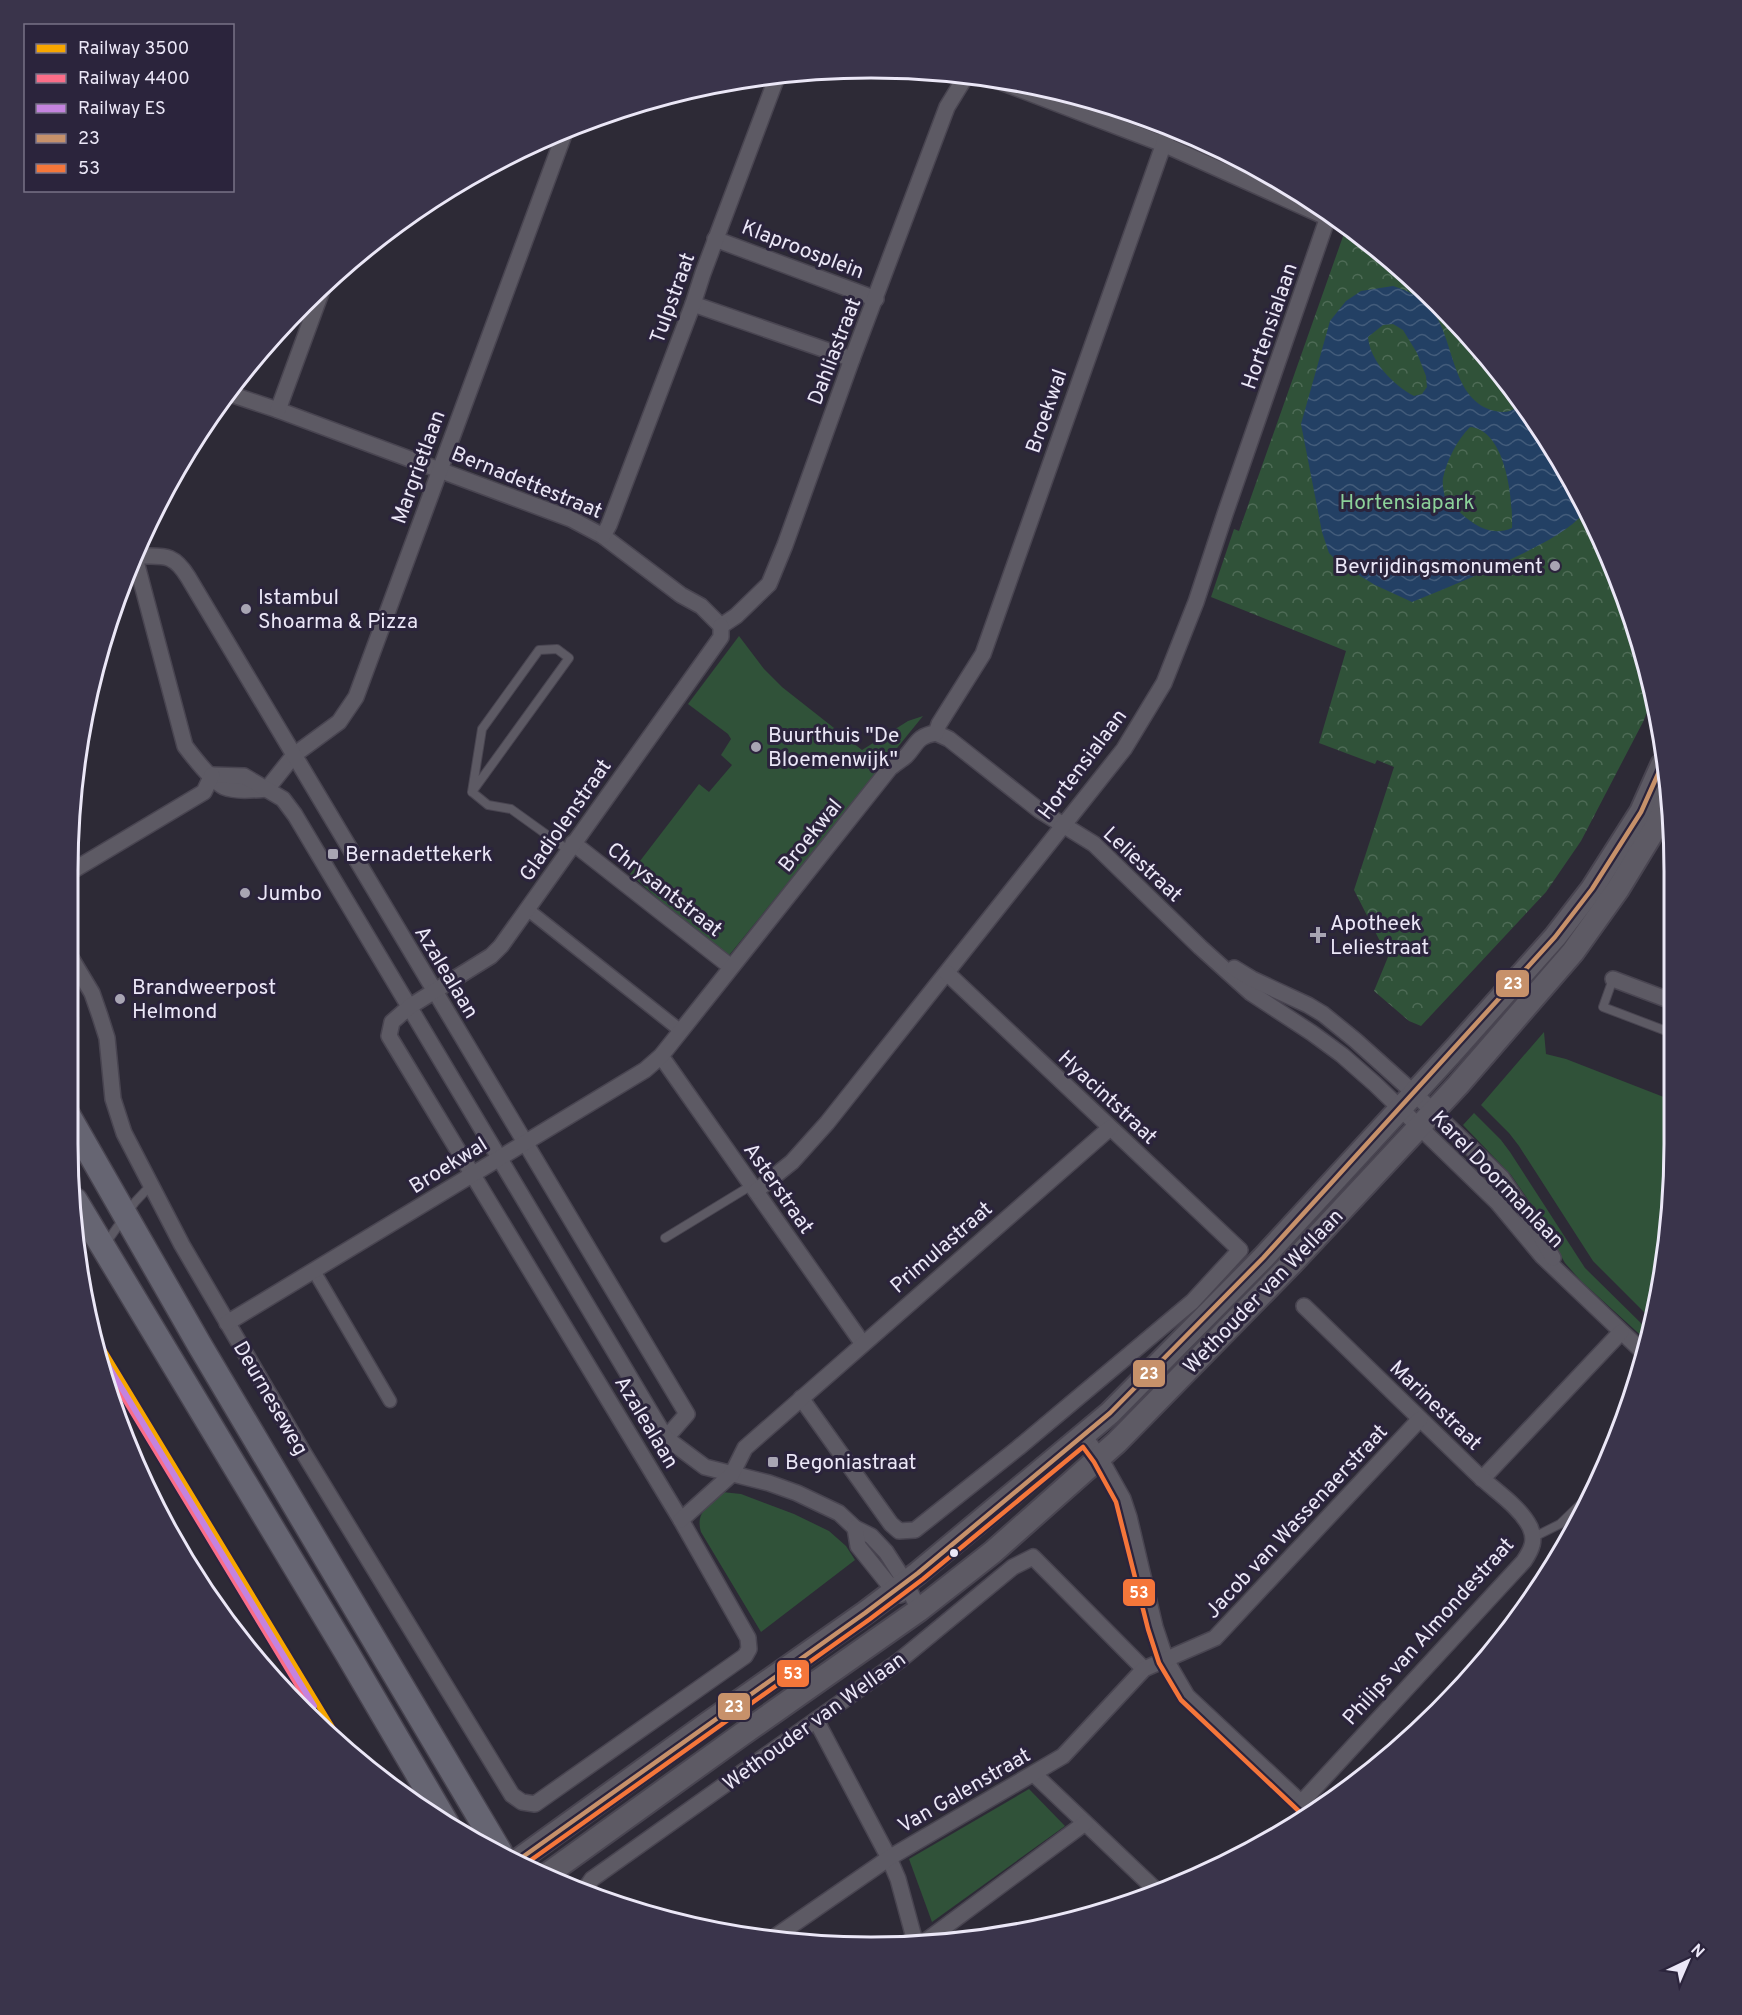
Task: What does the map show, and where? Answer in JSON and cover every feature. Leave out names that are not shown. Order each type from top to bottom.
[{"type":"main road","name":"Wethouder van Wellaan","points":[[524,1857],[900,1587],[1110,1413],[1210,1314],[1555,937],[1592,889],[1641,812],[1658,775]]},
{"type":"main road","name":"Wethouder van Wellaan","points":[[553,1870],[919,1610],[986,1558],[1100,1458],[1295,1260],[1426,1119],[1573,952],[1618,889],[1662,815]]},
{"type":"main road","name":"Deurneseweg","points":[[78,1130],[130,1208],[199,1344],[494,1841]]},
{"type":"main road","points":[[81,1211],[437,1808]]},
{"type":"street","name":"Tulpstraat","points":[[603,536],[693,304],[774,84]]},
{"type":"street","name":"Dahliastraat","points":[[721,626],[736,616],[769,584],[947,107],[961,84]]},
{"type":"street","points":[[1035,95],[1163,144],[1295,201]]},
{"type":"street","name":"Broekwal","points":[[227,1323],[645,1070],[661,1056],[890,768],[906,756],[918,740],[936,733],[939,724],[983,654],[1166,135]]},
{"type":"street","name":"Margrietlaan","points":[[267,789],[294,755],[339,722],[356,697],[562,141]]},
{"type":"street","name":"Hortensialaan","points":[[754,1188],[792,1162],[827,1124],[1124,749],[1164,684],[1196,602],[1327,223]]},
{"type":"street","name":"Klaproosplein","points":[[716,239],[876,299]]},
{"type":"street","points":[[278,410],[317,303]]},
{"type":"street","points":[[693,304],[852,359]]},
{"type":"street","name":"Bernadettestraat","points":[[236,396],[571,519],[603,536],[681,595],[701,606],[721,626]]},
{"type":"street","name":"Azalealaan","points":[[144,555],[170,557],[180,564],[687,1414],[666,1438]]},
{"type":"street","name":"Azalealaan","points":[[138,567],[185,746],[197,762],[212,775]]},
{"type":"street","name":"Gladiolenstraat","points":[[409,1007],[491,956],[501,946],[721,637],[721,626]]},
{"type":"street","name":"Leliestraat","points":[[936,733],[949,739],[1039,810],[1094,844],[1251,993],[1312,1033],[1407,1101]]},
{"type":"street","points":[[78,867],[204,792],[212,775],[225,787],[250,790],[267,789]]},
{"type":"street","name":"Azalealaan","points":[[267,789],[283,799],[295,815],[666,1438],[705,1467],[797,1492],[839,1514],[855,1528],[871,1536],[886,1552],[900,1587],[919,1610]]},
{"type":"street","name":"Chrysantstraat","points":[[571,847],[732,967]]},
{"type":"street","points":[[527,909],[681,1030]]},
{"type":"street","name":"Leliestraat","points":[[1200,947],[1252,980],[1323,1014],[1347,1033],[1407,1101],[1426,1119]]},
{"type":"street","name":"Deurneseweg","points":[[78,970],[92,993],[107,1038],[112,1099],[124,1133],[182,1245],[303,1452],[512,1795],[522,1802],[535,1804],[745,1656],[749,1649]]},
{"type":"street","name":"Hyacintstraat","points":[[946,973],[1240,1250]]},
{"type":"street","points":[[1613,979],[1664,998]]},
{"type":"street","name":"Azalealaan","points":[[409,1007],[392,1022],[390,1036],[681,1520],[748,1638],[749,1649]]},
{"type":"street","name":"Asterstraat","points":[[661,1056],[863,1344]]},
{"type":"street","name":"Karel Doormanlaan","points":[[1407,1101],[1426,1119],[1542,1256],[1637,1347]]},
{"type":"street","name":"Karel Doormanlaan","points":[[1426,1119],[1490,1165],[1512,1190],[1566,1279]]},
{"type":"street","name":"Primulastraat","points":[[732,1474],[745,1448],[1110,1128]]},
{"type":"street","name":"Wethouder van Wellaan","points":[[801,1398],[891,1524],[899,1531],[915,1530],[1018,1448],[1192,1302],[1240,1250]]},
{"type":"street","points":[[314,1271],[390,1401]]},
{"type":"street","name":"Marinestraat","points":[[1304,1306],[1521,1514],[1534,1537]]},
{"type":"street","points":[[1482,1479],[1621,1332]]},
{"type":"street","name":"Jacob van Wassenaerstraat","points":[[1166,1660],[1215,1638],[1420,1419]]},
{"type":"street","points":[[1084,1436],[1100,1458],[1123,1499],[1130,1517],[1155,1627],[1166,1660],[1187,1696],[1306,1807]]},
{"type":"street","points":[[681,1520],[732,1474]]},
{"type":"street","name":"Philips van Almondestraat","points":[[1307,1806],[1524,1560],[1531,1549],[1534,1537]]},
{"type":"street","name":"Wethouder van Wellaan","points":[[589,1885],[899,1661],[1013,1568],[1033,1557],[1144,1669]]},
{"type":"street","name":"Van Galenstraat","points":[[783,1932],[889,1858],[1063,1756],[1144,1669],[1166,1660]]},
{"type":"street","points":[[816,1720],[889,1858],[898,1879],[915,1935]]},
{"type":"street","points":[[1034,1774],[1151,1886]]},
{"type":"street","points":[[934,1934],[1085,1823]]},
{"type":"lane","points":[[557,649],[569,658],[472,792],[482,729],[538,650],[557,649]]},
{"type":"lane","points":[[472,792],[488,805],[511,809],[571,847]]},
{"type":"lane","points":[[1613,979],[1603,1007],[1664,1030]]},
{"type":"lane","points":[[103,1247],[130,1208],[151,1185]]},
{"type":"lane","points":[[665,1238],[754,1188]]},
{"type":"lane","name":"Philips van Almondestraat","points":[[1534,1537],[1560,1524],[1573,1511]]},
{"type":"green space","name":"Hortensiapark","points":[[1344,235],[1394,275],[1432,310],[1500,388],[1558,475],[1604,568],[1622,616],[1648,711],[1643,722],[1581,841],[1546,892],[1421,1026],[1409,1021],[1374,991],[1388,957],[1354,890],[1394,767],[1377,760],[1375,764],[1319,743],[1346,651],[1211,597],[1234,529],[1239,531]]},
{"type":"green space","points":[[739,636],[764,669],[782,687],[862,750],[908,721],[923,716],[726,959],[630,874],[699,784],[709,792],[732,765],[721,755],[731,739],[728,734],[688,704]]},
{"type":"green space","points":[[1544,1032],[1546,1054],[1566,1059],[1664,1097],[1662,1196],[1657,1248],[1646,1314],[1593,1261],[1519,1146],[1481,1105]]},
{"type":"green space","points":[[1474,1113],[1501,1140],[1585,1268],[1643,1325],[1640,1335],[1581,1281],[1565,1263],[1531,1204],[1511,1175],[1463,1125]]},
{"type":"green space","points":[[722,1492],[741,1494],[794,1514],[829,1531],[846,1546],[855,1560],[761,1632],[701,1532],[702,1514]]},
{"type":"green space","points":[[1029,1789],[1065,1826],[932,1922],[909,1859]]},
{"type":"water","points":[[1393,286],[1410,293],[1428,307],[1441,325],[1456,370],[1470,396],[1481,405],[1495,411],[1515,409],[1558,475],[1580,518],[1565,530],[1532,549],[1412,602],[1375,585],[1339,563],[1329,553],[1322,532],[1301,424],[1330,321],[1346,301],[1361,291]],"holes":[[[1393,324],[1403,330],[1417,353],[1426,376],[1427,387],[1422,394],[1414,396],[1398,386],[1384,371],[1373,355],[1368,337],[1383,325]],[[1470,427],[1482,431],[1492,440],[1499,453],[1509,484],[1512,528],[1502,531],[1484,529],[1475,524],[1445,498],[1443,480],[1453,451]]]},
{"type":"rail line","name":"3500","points":[[107,1356],[329,1723]]},
{"type":"rail line","name":"ES","points":[[112,1372],[314,1706]]},
{"type":"rail line","name":"4400","points":[[115,1384],[309,1704]]},
{"type":"transit line","name":"23","points":[[523,1857],[918,1573],[1110,1413],[1263,1258],[1555,937],[1592,889],[1641,812],[1658,775]]},
{"type":"transit line","name":"53","points":[[531,1860],[870,1619],[923,1579],[1083,1447],[1116,1502],[1148,1629],[1159,1663],[1181,1700],[1299,1811]]},
{"type":"place","name":"Bevrijdingsmonument","points":[[1555,566]]},
{"type":"place","name":"Istambul Shoarma & Pizza","points":[[246,609]]},
{"type":"place","name":"Buurthuis \"De Bloemenwijk\"","points":[[756,747]]},
{"type":"place","name":"Bernadettekerk","points":[[333,854]]},
{"type":"place","name":"Jumbo","points":[[245,893]]},
{"type":"place","name":"Apotheek Leliestraat","points":[[1318,935]]},
{"type":"place","name":"Brandweerpost Helmond","points":[[120,999]]},
{"type":"place","name":"Begoniastraat","points":[[773,1462]]}]
